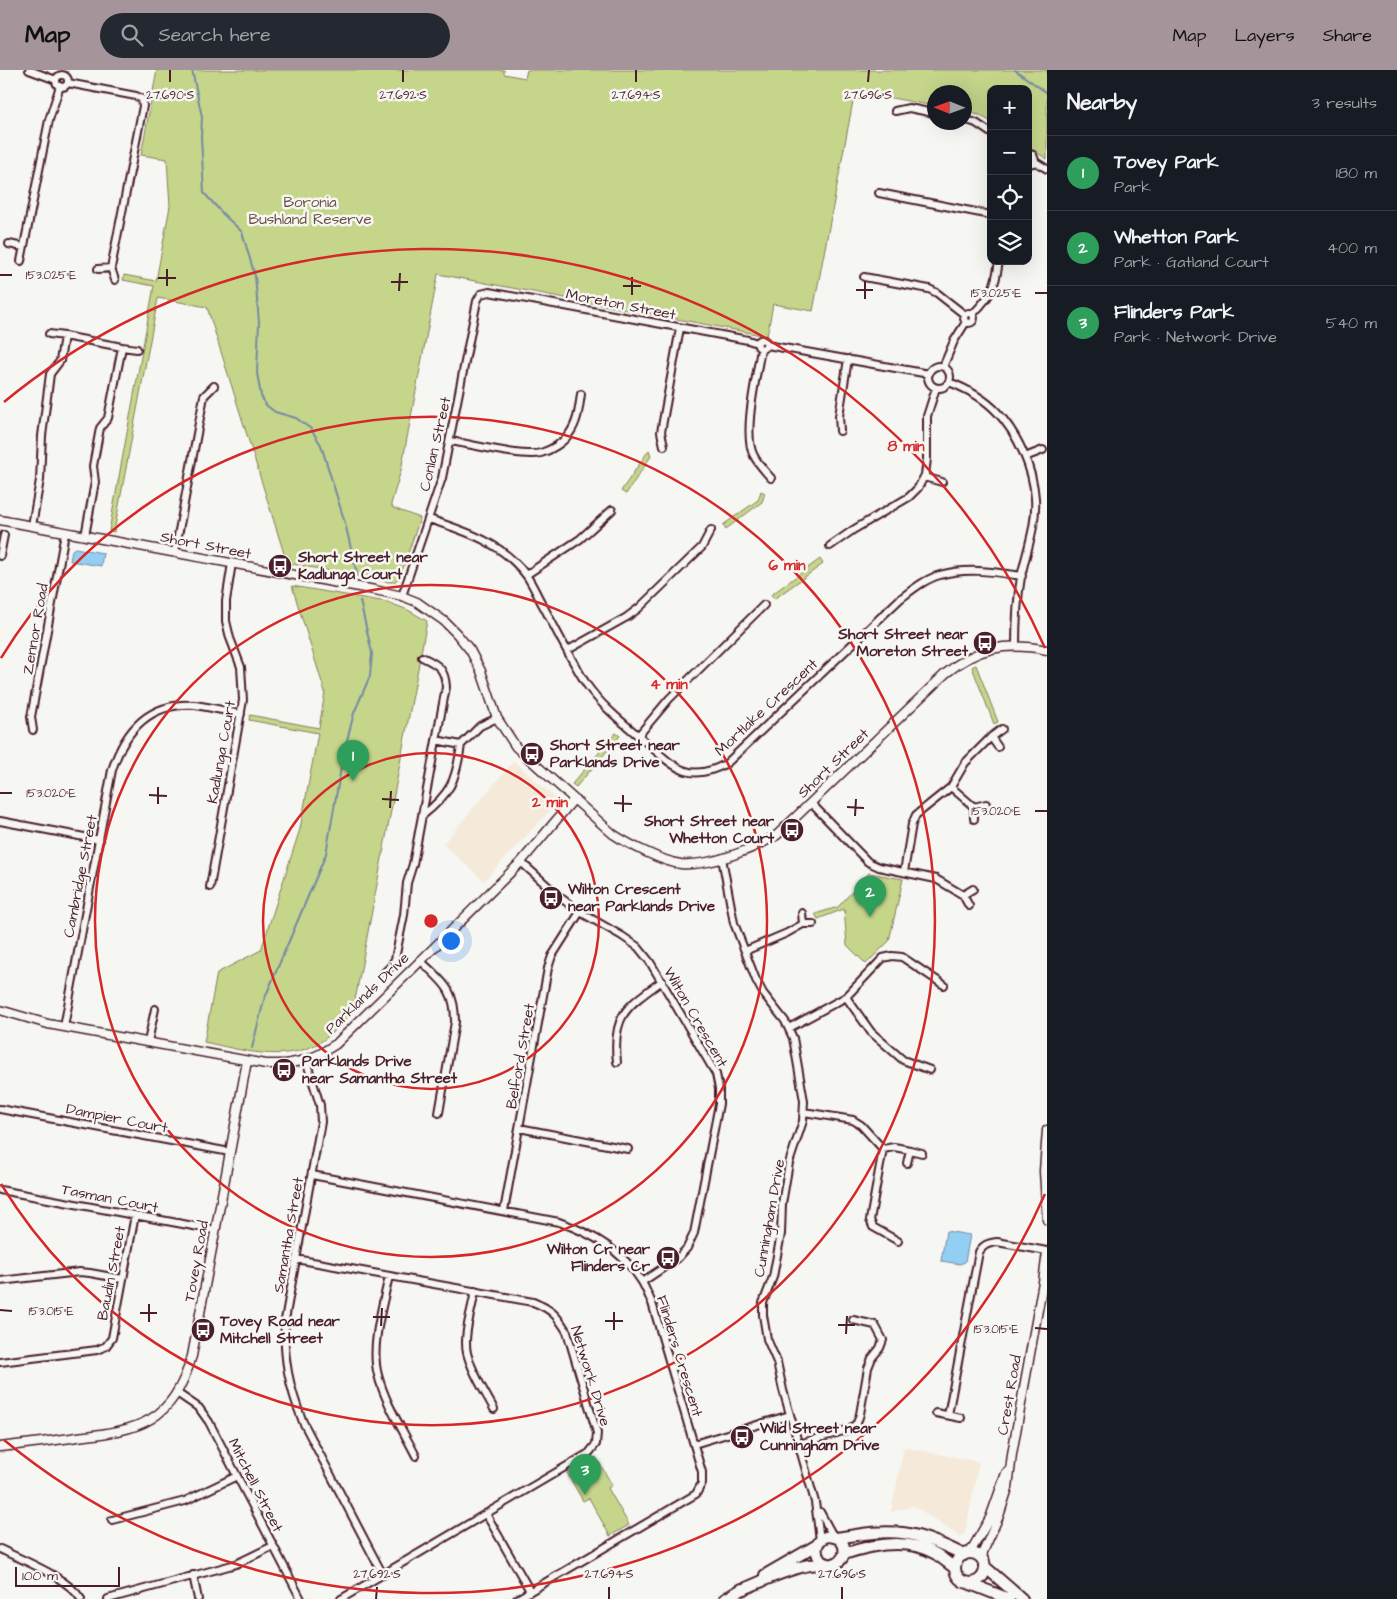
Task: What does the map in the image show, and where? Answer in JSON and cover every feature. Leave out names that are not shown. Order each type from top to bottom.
[{"type":"main road","points":[[725,1599],[819,1543],[824,1538],[880,1532],[916,1534],[967,1554],[977,1556],[1022,1599]]},
{"type":"main road","points":[[738,1592],[788,1571],[811,1565],[840,1561],[844,1554],[844,1545],[835,1537]]},
{"type":"main road","points":[[819,1543],[816,1549],[818,1557],[821,1561],[828,1564]]},
{"type":"main road","points":[[844,1554],[872,1545],[896,1544],[916,1546],[935,1554],[955,1568],[958,1577],[964,1582],[1009,1599]]},
{"type":"main road","points":[[955,1568],[958,1560],[967,1554]]},
{"type":"main road","points":[[964,1582],[973,1583],[977,1581],[983,1574],[983,1563]]},
{"type":"street","points":[[29,70],[64,86],[68,83],[136,96],[142,100],[143,106],[111,268],[115,280]]},
{"type":"street","points":[[21,261],[59,76],[64,76],[68,79],[68,83]]},
{"type":"street","points":[[895,111],[909,108],[927,112]]},
{"type":"street","points":[[972,122],[987,130]]},
{"type":"street","points":[[1032,162],[1047,169]]},
{"type":"street","points":[[879,193],[987,214]]},
{"type":"street","points":[[9,244],[23,247]]},
{"type":"street","points":[[943,367],[954,341],[968,317],[991,295],[996,283],[998,265]]},
{"type":"street","points":[[98,269],[111,268]]},
{"type":"street","points":[[864,277],[929,289],[968,317]]},
{"type":"street","name":"Moreton Street","points":[[480,294],[489,292],[748,340],[762,346],[929,374]]},
{"type":"street","name":"Conlan Street","points":[[402,596],[442,478],[477,300],[480,294]]},
{"type":"street","points":[[664,446],[661,432],[680,328]]},
{"type":"street","points":[[49,334],[137,349]]},
{"type":"street","points":[[32,526],[40,480],[42,436],[50,374],[60,361],[64,336]]},
{"type":"street","points":[[85,536],[95,482],[93,466],[100,428],[108,418],[122,346]]},
{"type":"street","points":[[762,346],[753,400],[750,436],[754,456],[771,478]]},
{"type":"street","points":[[840,431],[839,416],[848,359]]},
{"type":"street","points":[[943,367],[950,375],[949,382],[942,388],[936,388],[929,381],[929,374],[933,369],[943,367]]},
{"type":"street","points":[[949,382],[967,390],[998,412],[1012,432],[1025,457],[1035,499],[1033,525],[1017,605],[1016,646]]},
{"type":"street","points":[[175,552],[204,396],[214,386]]},
{"type":"street","points":[[830,546],[909,497],[918,488],[924,476],[927,459],[927,416],[936,388]]},
{"type":"street","points":[[450,441],[523,454],[539,453],[555,447],[569,435],[577,419],[581,394]]},
{"type":"street","points":[[1025,457],[1043,450]]},
{"type":"street","points":[[924,476],[942,482]]},
{"type":"street","points":[[526,575],[586,535],[612,510]]},
{"type":"street","name":"Mortlake Crescent","points":[[429,519],[475,534],[494,545],[526,575],[586,683],[605,707],[670,764],[684,771],[700,773],[714,770],[727,763],[900,598],[916,587],[940,575],[970,570],[1022,576]]},
{"type":"street","name":"Short Street","points":[[0,520],[402,596],[417,602],[444,621],[470,650],[481,670],[497,718],[516,747],[619,838],[680,864],[743,853],[777,835],[956,664],[984,650],[1016,646],[1047,650]]},
{"type":"street","points":[[568,650],[627,617],[639,608],[702,547],[712,530]]},
{"type":"street","name":"Zennor Road","points":[[33,730],[31,717],[65,533]]},
{"type":"street","points":[[0,556],[4,535]]},
{"type":"street","name":"Kadlunga Court","points":[[210,887],[243,700],[241,668],[226,621],[226,601],[232,563]]},
{"type":"street","points":[[638,736],[669,699],[764,606]]},
{"type":"street","points":[[383,974],[395,959],[404,915],[407,883],[413,864],[445,696],[443,672],[437,664],[422,657]]},
{"type":"street","name":"Cambridge Street","points":[[64,1027],[112,770],[128,734],[156,712],[175,706],[195,705],[241,714]]},
{"type":"street","points":[[422,816],[449,790],[455,779],[461,745],[480,726],[497,718]]},
{"type":"street","points":[[904,872],[912,824],[916,815],[951,786],[965,763],[991,737],[1002,729]]},
{"type":"street","points":[[991,737],[998,747]]},
{"type":"street","points":[[436,740],[461,745]]},
{"type":"street","points":[[951,786],[974,807],[974,819]]},
{"type":"street","name":"Parklands Drive","points":[[0,1010],[48,1024],[247,1061],[286,1064],[306,1060],[336,1044],[521,862],[574,799]]},
{"type":"street","points":[[811,803],[868,862],[879,867],[936,879],[963,895],[969,906]]},
{"type":"street","points":[[974,807],[986,804]]},
{"type":"street","points":[[0,822],[100,840]]},
{"type":"street","name":"Cunningham Drive","points":[[722,858],[734,922],[745,951],[760,986],[789,1028],[793,1038],[804,1101],[804,1112],[789,1163],[782,1204],[781,1234],[773,1277],[762,1315],[763,1325],[776,1362],[816,1502],[825,1524],[835,1537]]},
{"type":"street","name":"Wilton Crescent","points":[[521,862],[561,898],[580,912],[622,936],[638,948],[650,962],[716,1074],[720,1089],[719,1104],[694,1233],[687,1248],[678,1258],[642,1282]]},
{"type":"street","points":[[963,895],[972,889]]},
{"type":"street","name":"Belford Street","points":[[504,1211],[548,968],[552,956],[580,912]]},
{"type":"street","points":[[802,913],[803,924]]},
{"type":"street","points":[[745,951],[788,933],[803,924],[813,924]]},
{"type":"street","points":[[789,1028],[846,997],[883,958],[892,956],[902,957],[944,985]]},
{"type":"street","points":[[420,960],[447,987],[453,998],[455,1009],[455,1022],[439,1113]]},
{"type":"street","points":[[617,1062],[615,1048],[623,1014],[633,1002],[662,982]]},
{"type":"street","points":[[846,997],[871,1032],[904,1060],[930,1070]]},
{"type":"street","points":[[148,1042],[155,1009]]},
{"type":"street","name":"Samantha Street","points":[[306,1060],[320,1105],[321,1122],[285,1320],[284,1347],[287,1372],[303,1422],[383,1575]]},
{"type":"street","name":"Tovey Road","points":[[0,1447],[114,1433],[134,1428],[151,1419],[177,1394],[192,1356],[247,1061]]},
{"type":"street","name":"Dampier Court","points":[[0,1109],[230,1152]]},
{"type":"street","points":[[804,1112],[853,1120],[861,1124],[883,1149]]},
{"type":"street","points":[[519,1128],[628,1148]]},
{"type":"street","points":[[1047,1130],[1044,1171],[1047,1220]]},
{"type":"street","points":[[883,1149],[894,1147],[922,1153]]},
{"type":"street","points":[[883,1149],[870,1220],[872,1227],[898,1241]]},
{"type":"street","points":[[908,1163],[910,1150]]},
{"type":"street","name":"Flinders Crescent","points":[[312,1175],[559,1222],[577,1228],[596,1238],[615,1252],[642,1282],[652,1304],[694,1444],[702,1472],[702,1483],[696,1494],[517,1599]]},
{"type":"street","name":"Tasman Court","points":[[0,1190],[215,1230]]},
{"type":"street","name":"Baudin Street","points":[[0,1362],[97,1350],[106,1346],[112,1338],[135,1215]]},
{"type":"street","points":[[948,1415],[979,1252],[982,1247],[996,1242],[1047,1251]]},
{"type":"street","name":"Crest Road","points":[[983,1563],[983,1552],[999,1516],[1008,1488],[1012,1454],[1047,1251]]},
{"type":"street","name":"Network Drive","points":[[296,1259],[533,1302],[546,1307],[559,1318],[567,1332],[597,1433],[596,1444],[589,1453],[341,1599]]},
{"type":"street","points":[[0,1281],[80,1272],[90,1272],[123,1279]]},
{"type":"street","points":[[389,1276],[376,1344],[378,1374],[384,1393],[416,1456]]},
{"type":"street","points":[[475,1291],[466,1339],[467,1352],[472,1367],[494,1410]]},
{"type":"street","points":[[799,1444],[850,1429],[856,1423],[860,1414],[868,1368],[883,1340],[875,1325],[853,1320]]},
{"type":"street","name":"Mitchell Street","points":[[177,1394],[198,1408],[209,1422],[301,1599]]},
{"type":"street","points":[[936,1413],[961,1418]]},
{"type":"street","points":[[694,1444],[790,1414]]},
{"type":"street","name":"Crest Road","points":[[967,1554],[990,1518],[1012,1454]]},
{"type":"street","points":[[112,1520],[184,1501],[237,1476]]},
{"type":"street","name":"Cunningham Drive","points":[[816,1502],[819,1543]]},
{"type":"street","points":[[486,1514],[530,1591]]},
{"type":"street","points":[[108,1599],[236,1564],[273,1546]]},
{"type":"street","points":[[0,1549],[63,1581],[76,1592],[80,1599]]},
{"type":"street","points":[[192,1575],[198,1599]]},
{"type":"shaded area","points":[[514,761],[555,798],[554,806],[484,881],[443,844]]},
{"type":"shaded area","points":[[904,1447],[979,1462],[965,1534],[960,1537],[914,1506],[891,1512]]},
{"type":"green space","name":"Boronia Bushland Reserve","points":[[157,70],[504,70],[504,74],[525,78],[527,70],[1047,70],[1047,159],[1032,150],[1032,85],[987,85],[987,119],[980,115],[972,113],[972,85],[927,85],[927,105],[855,91],[813,311],[773,304],[767,336],[438,274],[401,470],[391,504],[393,508],[420,518],[400,577],[394,582],[287,563],[207,307],[158,298],[114,532],[109,531],[154,286],[123,280],[124,275],[156,281],[170,206],[167,159],[141,155]]},
{"type":"green space","points":[[649,450],[651,456],[626,494],[621,491]]},
{"type":"green space","points":[[761,491],[765,493],[762,502],[726,529],[723,525],[758,500]]},
{"type":"green space","points":[[820,559],[823,564],[774,599],[771,595]]},
{"type":"green space","points":[[292,586],[387,602],[408,610],[427,621],[353,1011],[333,1032],[319,1043],[306,1049],[277,1054],[247,1051],[204,1042],[217,973],[261,950],[300,829],[318,733],[249,720],[250,715],[319,728],[325,692]]},
{"type":"green space","points":[[976,665],[998,722],[994,724],[972,667]]},
{"type":"green space","points":[[616,733],[620,736],[576,787],[572,784]]},
{"type":"green space","points":[[869,873],[903,879],[889,941],[866,964],[847,945],[844,909],[818,919],[815,914],[838,907]]},
{"type":"green space","points":[[596,1457],[612,1485],[608,1488],[629,1525],[610,1536],[589,1498],[583,1501],[567,1473]]},
{"type":"water","points":[[75,548],[103,553],[101,566],[70,561],[72,550]]},
{"type":"water","points":[[946,1231],[970,1235],[965,1262],[960,1264],[941,1261]]},
{"type":"waterway","points":[[192,70],[202,117],[201,137],[204,193],[242,232],[255,276],[259,322],[257,373],[261,396],[266,405],[275,412],[296,418],[311,429],[321,445],[345,523],[357,574]]},
{"type":"waterway","points":[[1015,70],[1047,93]]},
{"type":"waterway","points":[[252,1048],[264,1000],[326,854],[343,756],[354,713],[370,676],[372,653],[360,601]]},
{"type":"place","name":"Short Street near Kadlunga Court","points":[[280,566]]},
{"type":"place","name":"Short Street near Moreton Street","points":[[985,643]]},
{"type":"place","name":"Short Street near Parklands Drive","points":[[532,754]]},
{"type":"place","name":"Tovey Park","points":[[353,781]]},
{"type":"place","name":"Short Street near Whetton Court","points":[[792,830]]},
{"type":"place","name":"Wilton Crescent near Parklands Drive","points":[[551,898]]},
{"type":"place","name":"Whetton Park","points":[[870,917]]},
{"type":"place","name":"Parklands Drive near Samantha Street","points":[[284,1070]]},
{"type":"place","name":"Wilton Cr near Flinders Cr","points":[[668,1258]]},
{"type":"place","name":"Tovey Road near Mitchell Street","points":[[203,1330]]},
{"type":"place","name":"Wild Street near Cunningham Drive","points":[[742,1437]]},
{"type":"place","name":"Flinders Park","points":[[585,1495]]}]
